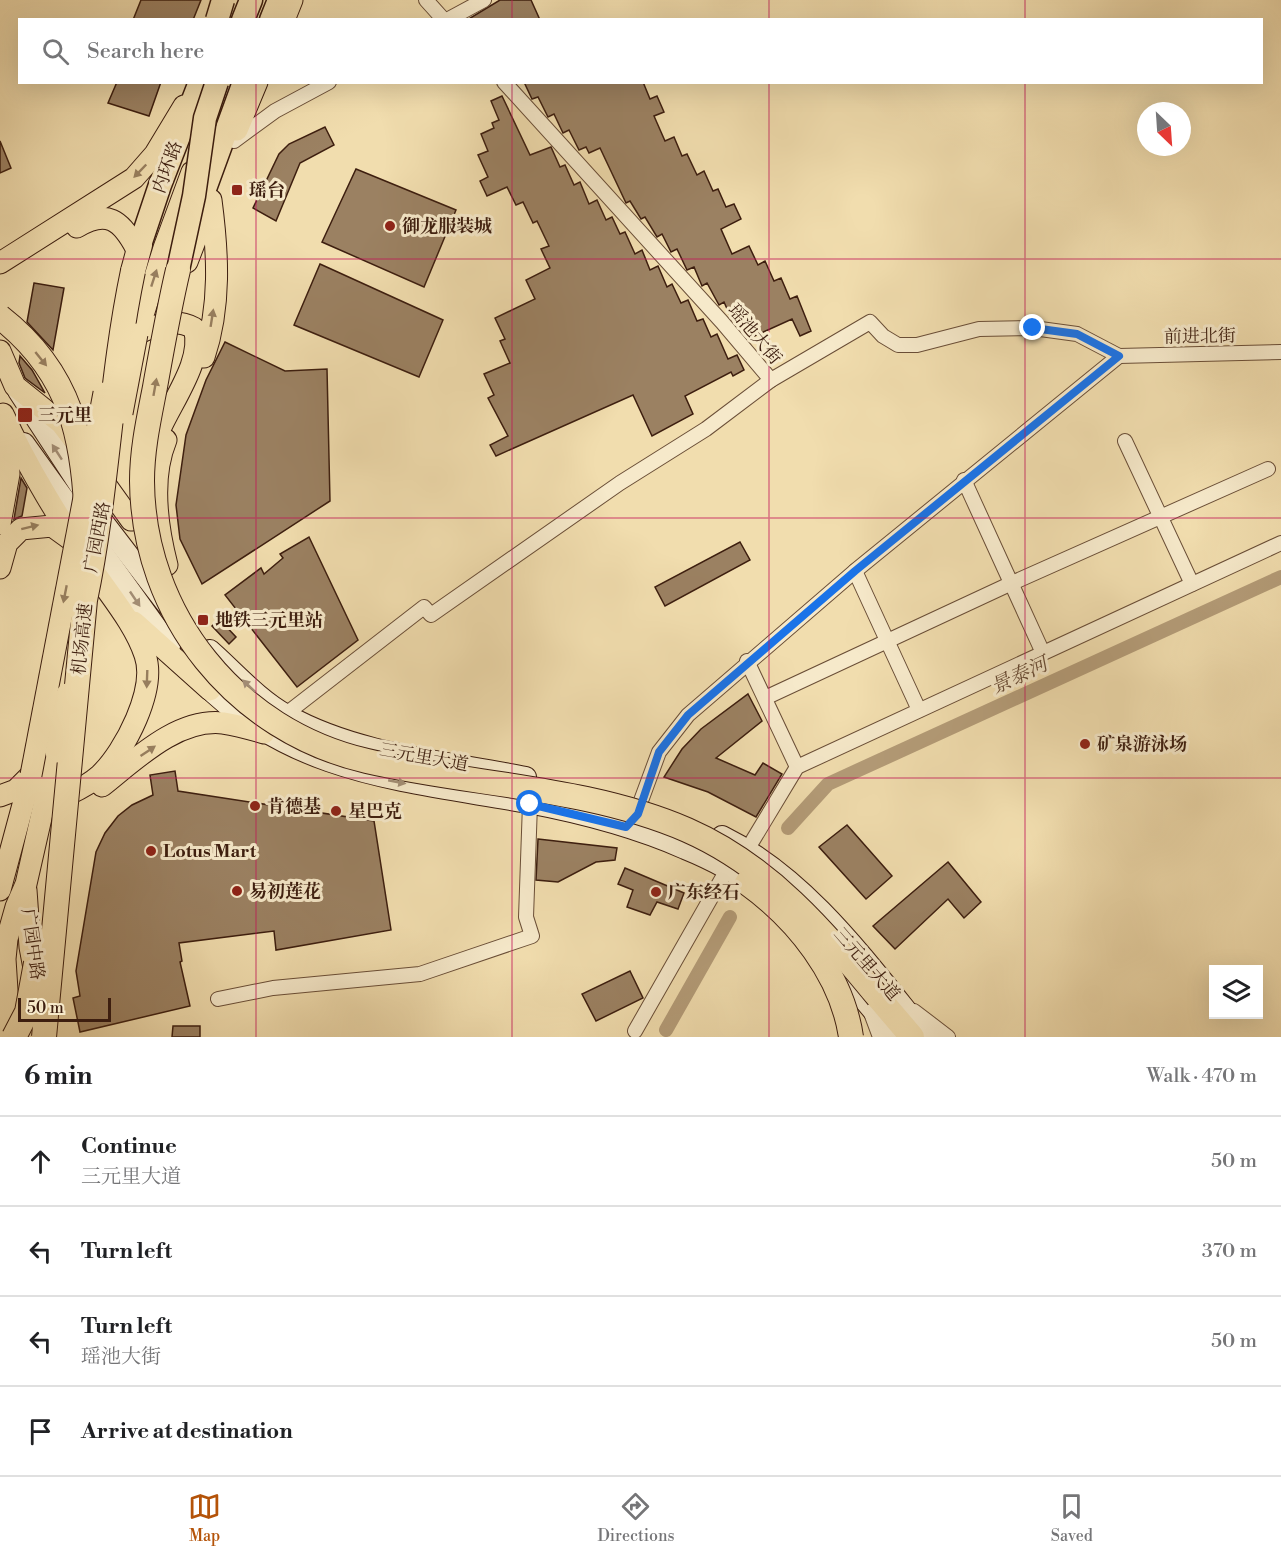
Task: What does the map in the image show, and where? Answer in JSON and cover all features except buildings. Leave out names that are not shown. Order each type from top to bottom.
[{"type":"highway","points":[[244,18],[251,0]]},
{"type":"highway","points":[[272,18],[281,0]]},
{"type":"highway","points":[[216,84],[205,118],[194,196],[146,436],[142,496],[148,545],[155,570],[172,610],[189,638],[213,669],[242,699],[265,717],[301,738],[363,760],[486,781],[625,809],[672,824],[717,845],[759,872],[797,903],[828,936],[912,1037]]},
{"type":"highway","points":[[178,270],[210,171],[243,84]]},
{"type":"highway","name":"内环路","points":[[138,246],[194,89]]},
{"type":"highway","name":"机场高速","points":[[44,1037],[85,600],[98,535],[124,320],[138,246]]},
{"type":"highway","points":[[0,317],[23,338],[47,366],[65,396],[75,421],[83,461],[87,506],[85,600]]},
{"type":"highway","points":[[12,1037],[27,1012],[32,990],[54,802],[77,692]]},
{"type":"highway","points":[[486,781],[585,810],[669,840],[700,854],[746,883],[788,920],[823,963],[841,998],[851,1037]]},
{"type":"main road","points":[[254,18],[261,0]]},
{"type":"main road","points":[[281,0],[283,18]]},
{"type":"main road","points":[[284,18],[292,0]]},
{"type":"main road","name":"广园西路","points":[[12,1037],[5,959],[11,922],[26,884],[40,778],[127,332],[227,84]]},
{"type":"main road","points":[[127,332],[179,277],[256,84]]},
{"type":"main road","points":[[0,263],[134,178],[155,154],[194,89]]},
{"type":"main road","points":[[192,633],[167,563],[158,512],[157,482],[164,445],[201,363],[210,332],[218,257],[211,200]]},
{"type":"main road","points":[[0,274],[84,223],[100,218],[118,223],[138,246]]},
{"type":"main road","name":"广园西路","points":[[0,883],[40,778],[56,752],[127,332],[138,246]]},
{"type":"main road","points":[[0,351],[15,386],[61,423],[126,517],[140,521],[149,509],[150,464],[155,437],[192,362],[197,345],[194,328],[179,323],[127,332]]},
{"type":"main road","name":"三元里大道","points":[[0,367],[15,386],[128,557],[192,633],[255,692],[286,714],[326,735],[358,745],[532,778],[642,804],[711,830],[747,850],[808,900],[928,1037]]},
{"type":"main road","points":[[0,796],[40,778],[61,794],[69,794],[99,776],[123,742],[146,694],[148,678],[146,656],[118,607],[31,472],[2,412]]},
{"type":"main road","points":[[0,524],[8,490],[10,461],[2,412]]},
{"type":"main road","name":"三元里大道","points":[[2,412],[146,615],[210,690],[264,733],[321,760],[351,771],[530,804],[626,827],[670,842],[728,868],[758,889],[795,922],[895,1037]]},
{"type":"main road","points":[[0,568],[8,543],[21,529],[52,526],[62,530],[77,545]]},
{"type":"main road","points":[[118,607],[210,690]]},
{"type":"main road","points":[[36,977],[50,933],[63,829],[72,811],[143,755],[188,728],[223,723],[264,733]]},
{"type":"main road","name":"广园中路","points":[[26,884],[28,932],[36,977],[58,1037]]},
{"type":"street","points":[[426,0],[443,18]]},
{"type":"street","points":[[449,18],[484,0]]},
{"type":"street","points":[[232,142],[275,111],[325,84]]},
{"type":"street","name":"瑶池大街","points":[[506,84],[715,314],[771,380],[870,322],[883,336],[898,345],[917,345],[979,329],[1033,328],[1077,334],[1119,356]]},
{"type":"street","name":"前进北街","points":[[1119,356],[1281,352]]},
{"type":"street","points":[[626,827],[638,814],[653,765],[668,738],[688,715],[747,661],[964,480],[1119,356]]},
{"type":"street","points":[[286,714],[424,607],[431,615],[620,483],[706,429],[771,380]]},
{"type":"street","points":[[1125,441],[1192,584]]},
{"type":"street","points":[[765,698],[1012,583],[1268,469]]},
{"type":"street","points":[[964,480],[1044,653]]},
{"type":"street","points":[[126,517],[192,633]]},
{"type":"street","points":[[747,850],[797,767],[1281,543]]},
{"type":"street","points":[[855,571],[919,710]]},
{"type":"street","points":[[747,661],[797,767]]},
{"type":"street","points":[[218,999],[273,988],[420,974],[532,936],[526,917],[530,804]]},
{"type":"street","points":[[635,1031],[728,868]]},
{"type":"street","points":[[896,998],[948,1037]]},
{"type":"street","points":[[869,1005],[880,1037]]},
{"type":"waterway","name":"景泰河","points":[[788,828],[828,784],[1281,577]]},
{"type":"waterway","name":"景泰河","points":[[666,1030],[730,917]]},
{"type":"place","name":"瑶台","points":[[237,190]]},
{"type":"place","name":"御龙服装城","points":[[390,226]]},
{"type":"place","name":"三元里","points":[[25,415]]},
{"type":"place","name":"地铁三元里站","points":[[203,620]]},
{"type":"place","name":"矿泉游泳场","points":[[1085,744]]},
{"type":"place","name":"肯德基","points":[[255,806]]},
{"type":"place","name":"星巴克","points":[[336,811]]},
{"type":"place","name":"Lotus Mart","points":[[151,851]]},
{"type":"place","name":"易初莲花","points":[[237,891]]},
{"type":"place","name":"广东经石","points":[[656,892]]},
{"type":"route","points":[[530,804],[626,827],[638,814],[647,781],[659,752],[677,726],[688,715],[747,661],[855,571],[1026,429],[1119,356],[1077,334],[1033,328]]}]
